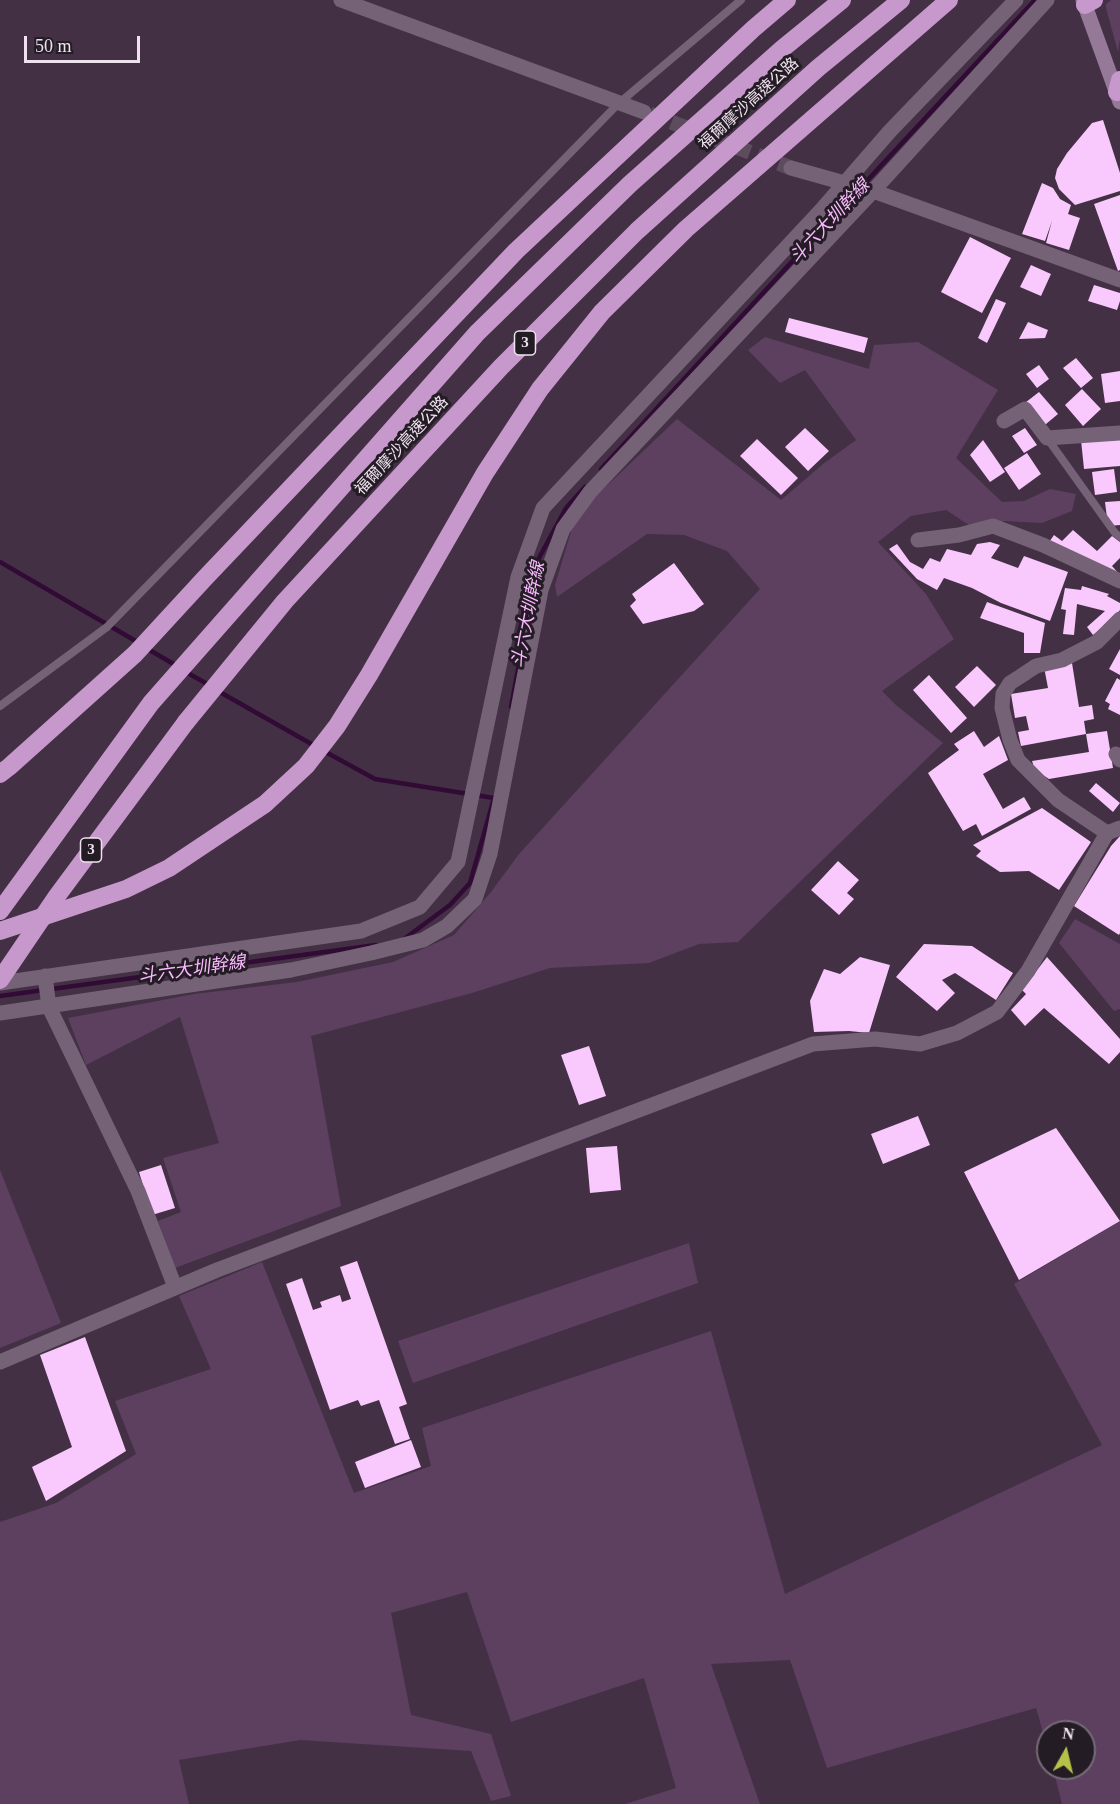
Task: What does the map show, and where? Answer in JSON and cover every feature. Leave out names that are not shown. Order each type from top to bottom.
[{"type":"highway","points":[[0,774],[142,646],[516,251],[753,29],[787,0]]},
{"type":"highway","name":"福爾摩沙高速公路","points":[[0,911],[151,703],[477,333],[630,184],[782,49],[843,0]]},
{"type":"highway","name":"福爾摩沙高速公路","points":[[0,981],[57,896],[186,722],[285,601],[501,367],[637,231],[818,68],[901,0]]},
{"type":"highway","points":[[0,931],[126,889],[169,868],[265,804],[306,766],[369,675],[485,473],[540,389],[602,312],[686,229],[949,0]]},
{"type":"main road","points":[[1087,2],[1119,91]]},
{"type":"street","points":[[341,0],[644,112]]},
{"type":"street","points":[[0,981],[361,931],[420,907],[458,862],[518,576],[543,508],[823,208],[890,131],[1016,0]]},
{"type":"street","points":[[0,1013],[291,970],[371,953],[423,940],[447,926],[475,899],[489,854],[540,591],[563,529],[590,492],[873,191],[1047,0]]},
{"type":"street","points":[[791,168],[873,191],[1120,280]]},
{"type":"street","points":[[1004,421],[1025,409],[1047,438],[1120,433]]},
{"type":"street","points":[[918,540],[960,535],[993,526],[1043,545],[1120,581]]},
{"type":"street","points":[[0,1362],[217,1270],[813,1044],[875,1039],[920,1044],[957,1034],[997,1012],[1028,971],[1114,830],[1058,800],[1018,760],[1002,708],[1003,694],[1010,683],[1036,666],[1062,660],[1096,642],[1120,619]]},
{"type":"street","points":[[45,976],[50,1007],[138,1191],[175,1287]]},
{"type":"lane","points":[[0,706],[107,627],[618,104],[741,0]]},
{"type":"lane","points":[[1047,438],[1120,537]]},
{"type":"shaded area","points":[[1111,0],[1120,0],[1118,52],[1106,8],[1106,4]]},
{"type":"shaded area","points":[[765,337],[869,369],[874,345],[918,342],[998,390],[956,458],[1002,502],[1024,501],[1050,489],[1076,494],[1072,511],[1042,523],[1005,521],[969,525],[946,510],[911,516],[878,542],[926,594],[954,639],[882,691],[943,743],[738,942],[699,944],[649,963],[550,968],[472,993],[311,1036],[341,1206],[175,1268],[158,1221],[181,1212],[163,1158],[219,1143],[180,1017],[86,1065],[68,1018],[194,994],[297,982],[393,962],[454,935],[491,892],[519,854],[760,589],[727,551],[684,535],[647,534],[557,597],[555,585],[576,515],[677,419],[781,500],[823,464],[856,440],[805,370],[780,383],[748,350]]},
{"type":"shaded area","points":[[1075,919],[1120,944],[1120,1009],[1114,1011],[1059,943]]},
{"type":"shaded area","points":[[0,1170],[61,1323],[0,1348]]},
{"type":"shaded area","points":[[1120,1221],[1120,1804],[1062,1804],[1056,1780],[1096,1780],[1096,1720],[1039,1720],[1036,1708],[827,1768],[790,1660],[711,1664],[760,1804],[625,1804],[676,1788],[644,1678],[511,1722],[467,1592],[391,1613],[411,1715],[491,1734],[511,1796],[491,1801],[471,1751],[300,1740],[179,1760],[189,1804],[0,1804],[0,1522],[56,1503],[136,1454],[115,1401],[211,1369],[179,1296],[262,1262],[354,1493],[431,1466],[422,1428],[711,1331],[785,1594],[1102,1445],[1014,1284]]},
{"type":"shaded area","points":[[689,1243],[698,1283],[413,1383],[398,1341]]},
{"type":"building","points":[[1103,120],[1120,173],[1120,191],[1075,205],[1059,189],[1055,178],[1057,169],[1092,123]]},
{"type":"building","points":[[1042,183],[1053,188],[1060,199],[1071,205],[1068,214],[1080,218],[1069,250],[1046,243],[1052,221],[1045,241],[1022,234]]},
{"type":"building","points":[[1120,195],[1120,270],[1118,271],[1094,204]]},
{"type":"building","points":[[970,237],[1011,258],[982,313],[941,292]]},
{"type":"building","points":[[1031,265],[1051,274],[1041,296],[1020,287]]},
{"type":"building","points":[[1094,285],[1120,293],[1117,310],[1088,301]]},
{"type":"building","points":[[996,299],[1006,303],[987,343],[978,338]]},
{"type":"building","points":[[789,318],[868,338],[864,353],[785,332]]},
{"type":"building","points":[[1028,322],[1048,330],[1045,338],[1019,339]]},
{"type":"building","points":[[1076,358],[1093,378],[1081,388],[1063,368]]},
{"type":"building","points":[[1039,365],[1049,379],[1037,388],[1026,374]]},
{"type":"building","points":[[1120,371],[1120,401],[1105,403],[1101,374]]},
{"type":"building","points":[[1082,389],[1101,409],[1083,426],[1065,405]]},
{"type":"building","points":[[1039,392],[1058,414],[1040,429],[1021,406]]},
{"type":"building","points":[[805,428],[829,451],[808,471],[785,447]]},
{"type":"building","points":[[1025,428],[1037,445],[1024,453],[1012,436]]},
{"type":"building","points":[[1120,437],[1120,466],[1084,469],[1081,440]]},
{"type":"building","points":[[757,439],[798,478],[781,495],[740,456]]},
{"type":"building","points":[[983,440],[1005,472],[990,482],[970,455]]},
{"type":"building","points":[[1027,453],[1041,474],[1019,490],[1004,468]]},
{"type":"building","points":[[1114,469],[1117,492],[1095,495],[1092,472]]},
{"type":"building","points":[[1120,501],[1120,525],[1108,526],[1105,502]]},
{"type":"building","points":[[1073,530],[1097,551],[1112,536],[1120,542],[1120,558],[1112,566],[1120,575],[1047,545],[1054,535],[1062,541]]},
{"type":"building","points":[[990,542],[1000,545],[991,558],[1018,568],[1024,556],[1068,572],[1050,621],[944,578],[937,590],[917,579],[889,549],[897,544],[910,562],[923,569],[930,558],[940,562],[947,549],[971,555],[977,544]]},
{"type":"building","points":[[674,563],[704,604],[694,611],[643,624],[630,606],[636,600],[632,594]]},
{"type":"building","points":[[1082,586],[1109,594],[1107,596],[1120,603],[1120,610],[1113,619],[1093,635],[1087,627],[1105,611],[1077,604],[1074,635],[1063,634],[1066,610],[1061,609],[1065,588],[1081,590]]},
{"type":"building","points":[[987,602],[1045,623],[1040,653],[1024,653],[1024,633],[980,618]]},
{"type":"building","points":[[1120,649],[1120,675],[1109,669]]},
{"type":"building","points":[[1072,663],[1079,707],[1092,705],[1094,719],[1084,721],[1086,734],[1021,746],[1018,732],[1029,730],[1026,716],[1015,718],[1011,694],[1048,688],[1044,667]]},
{"type":"building","points":[[977,666],[996,685],[974,707],[955,687]]},
{"type":"building","points":[[929,675],[967,718],[951,733],[913,690]]},
{"type":"building","points":[[1117,678],[1120,680],[1120,715],[1108,709],[1110,704],[1105,701]]},
{"type":"building","points":[[974,731],[984,747],[999,736],[1008,760],[983,774],[1003,809],[1024,797],[1031,809],[982,836],[976,824],[963,831],[928,773],[959,750],[954,744]]},
{"type":"building","points":[[1107,731],[1113,768],[1049,779],[1035,770],[1032,761],[1089,752],[1086,734]]},
{"type":"building","points":[[1096,783],[1120,803],[1113,812],[1089,791]]},
{"type":"building","points":[[1042,808],[1091,842],[1059,890],[1029,871],[1000,872],[976,856],[981,851],[973,845]]},
{"type":"building","points":[[1120,836],[1119,935],[1074,906],[1111,846]]},
{"type":"building","points":[[838,861],[859,880],[847,893],[854,899],[839,915],[811,890]]},
{"type":"building","points":[[924,944],[972,946],[1013,973],[996,1000],[955,973],[942,980],[955,993],[937,1011],[896,977]]},
{"type":"building","points":[[860,957],[890,965],[869,1033],[814,1032],[810,1001],[824,969],[840,974]]},
{"type":"building","points":[[1047,957],[1120,1039],[1120,1052],[1109,1064],[1044,1008],[1025,1026],[1011,1010],[1026,994],[1022,990]]},
{"type":"building","points":[[589,1046],[606,1096],[579,1105],[561,1055]]},
{"type":"building","points":[[918,1116],[930,1145],[883,1164],[871,1134]]},
{"type":"building","points":[[1056,1128],[1120,1221],[1019,1280],[964,1172]]},
{"type":"building","points":[[617,1146],[621,1190],[590,1193],[586,1148]]},
{"type":"building","points":[[161,1165],[175,1208],[152,1215],[139,1172]]},
{"type":"building","points":[[357,1261],[407,1404],[399,1407],[410,1439],[395,1444],[379,1400],[361,1406],[358,1400],[330,1410],[286,1284],[302,1278],[313,1310],[322,1307],[320,1302],[340,1295],[342,1302],[351,1299],[340,1267]]},
{"type":"building","points":[[85,1337],[126,1451],[46,1501],[32,1467],[72,1447],[40,1355]]},
{"type":"building","points":[[411,1440],[421,1467],[365,1488],[355,1462]]},
{"type":"waterway","name":"斗六大圳幹線","points":[[863,185],[1035,0]]},
{"type":"waterway","name":"斗六大圳幹線","points":[[601,469],[857,191]]},
{"type":"waterway","name":"斗六大圳幹線","points":[[511,707],[539,558],[566,508],[585,487]]},
{"type":"waterway","points":[[0,562],[139,643]]},
{"type":"waterway","points":[[146,648],[177,666]]},
{"type":"waterway","points":[[184,671],[211,686]]},
{"type":"waterway","points":[[218,691],[315,746]]},
{"type":"waterway","points":[[322,750],[375,779],[494,798]]},
{"type":"waterway","name":"斗六大圳幹線","points":[[404,939],[450,905],[470,883],[494,798]]},
{"type":"waterway","name":"斗六大圳幹線","points":[[0,996],[376,945]]},
{"type":"tunnel","points":[[650,114],[791,168]]}]
